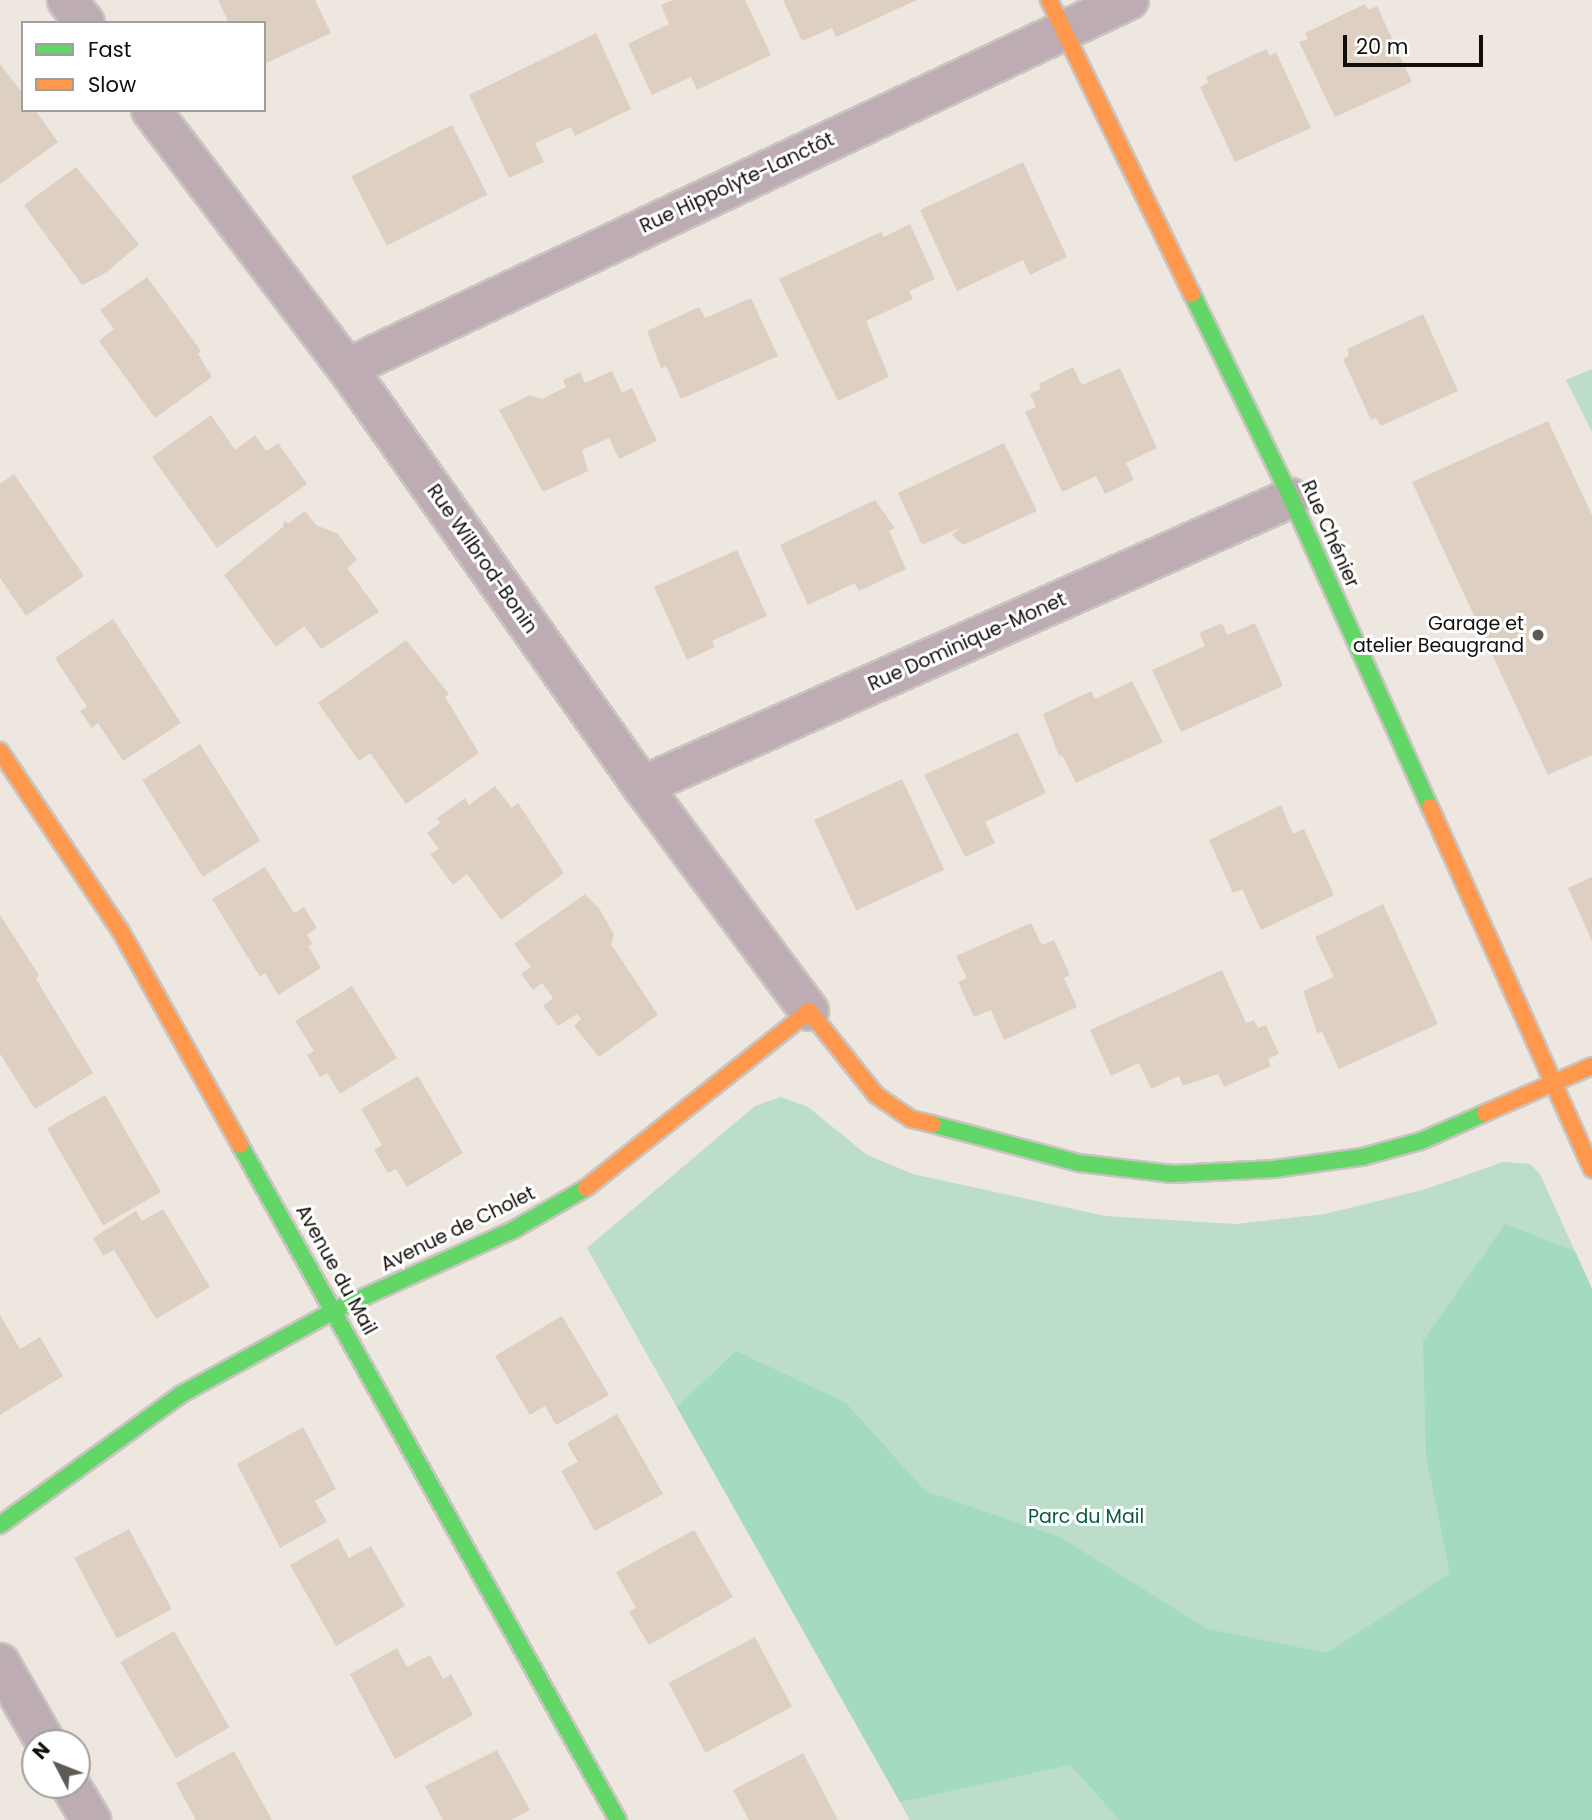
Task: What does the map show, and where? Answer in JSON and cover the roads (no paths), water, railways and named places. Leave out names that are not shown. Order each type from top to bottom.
[{"type":"street","points":[[68,0],[84,21]]},
{"type":"street","name":"Rue Hippolyte-Lanctôt","points":[[346,368],[1057,14],[1129,0]]},
{"type":"street","name":"Rue Chénier","points":[[1057,14],[1291,498],[1592,1169]]},
{"type":"street","name":"Rue Wilbrod-Bonin","points":[[153,112],[346,368],[642,786],[809,1011]]},
{"type":"street","name":"Rue Dominique-Monet","points":[[642,786],[1291,498]]},
{"type":"street","name":"Avenue du Mail","points":[[0,751],[120,930],[618,1820]]},
{"type":"street","points":[[809,1011],[876,1095],[911,1119],[1079,1163],[1172,1174],[1274,1169],[1362,1157],[1422,1141],[1592,1066]]},
{"type":"street","name":"Avenue de Cholet","points":[[0,1525],[180,1395],[335,1310],[513,1230],[598,1181],[809,1011]]},
{"type":"street","points":[[0,1663],[38,1729]]},
{"type":"street","points":[[78,1799],[90,1820]]},
{"type":"place","name":"Garage et atelier Beaugrand","points":[[1538,635]]},
{"type":"park label","name":"Parc du Mail","points":[[1086,1517]]}]
